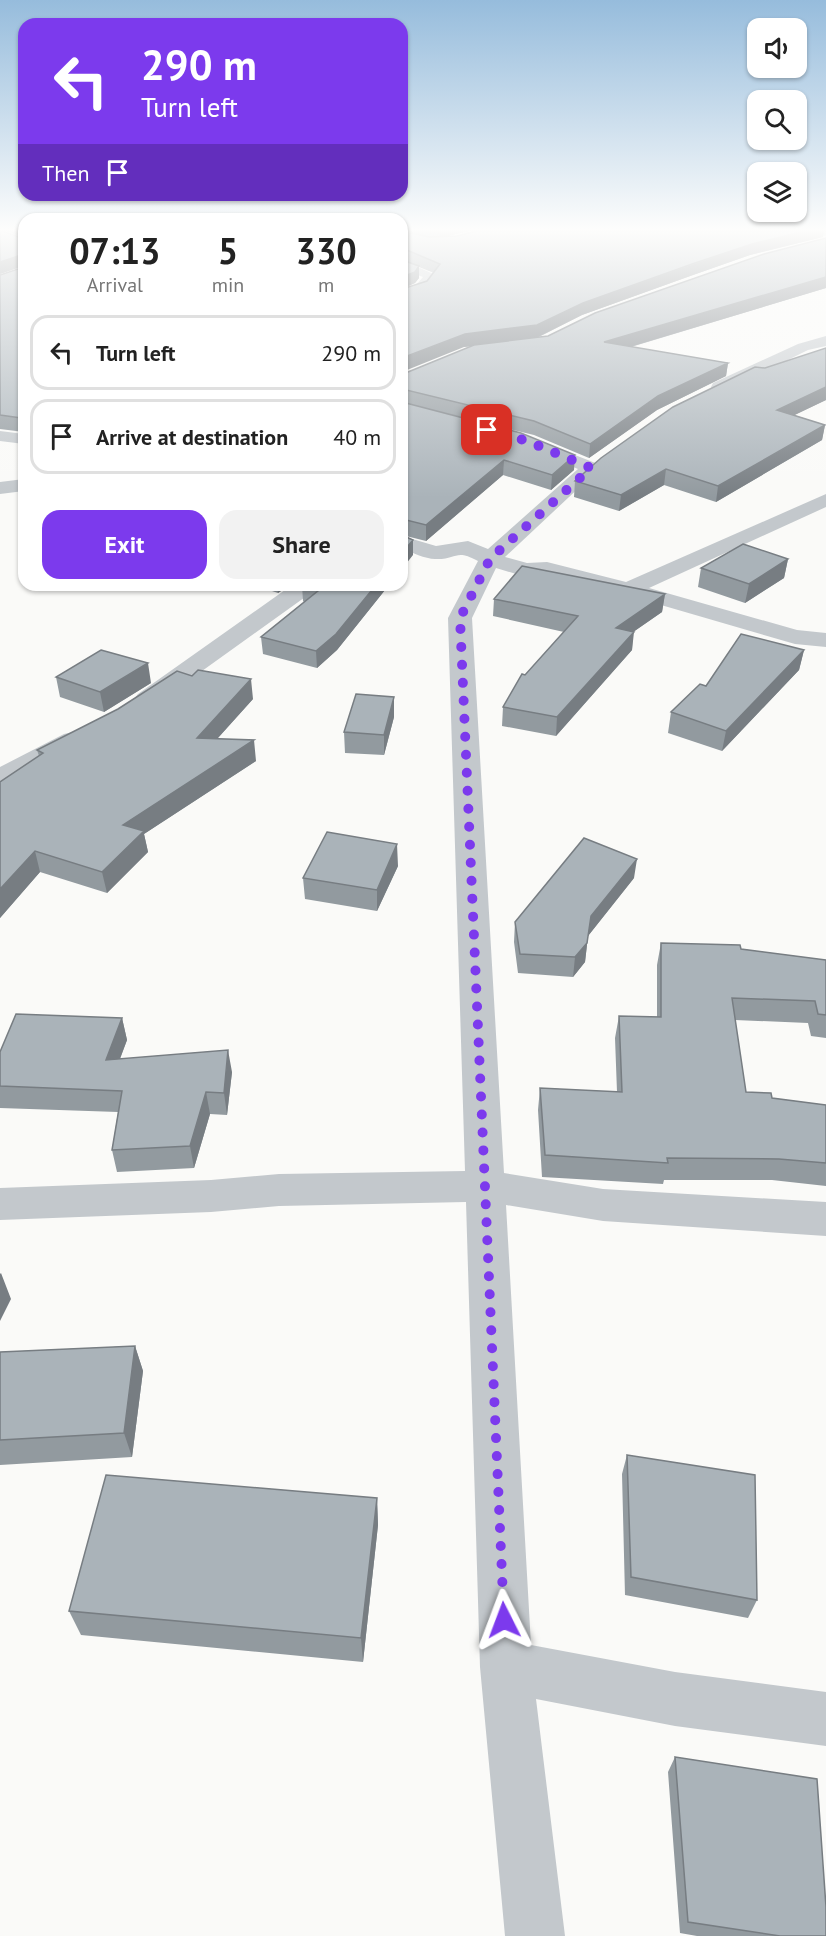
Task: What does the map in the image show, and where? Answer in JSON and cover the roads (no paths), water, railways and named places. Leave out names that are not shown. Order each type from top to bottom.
[{"type":"street","points":[[706,394],[803,346],[826,341]]},
{"type":"street","points":[[516,438],[596,464],[490,559],[460,618],[506,1667],[536,1936]]},
{"type":"street","points":[[0,488],[18,486]]},
{"type":"street","points":[[626,591],[826,500]]},
{"type":"street","points":[[408,544],[435,553],[468,547],[490,559],[526,570],[547,569],[597,581],[626,591],[669,600],[795,637],[826,640]]},
{"type":"street","points":[[130,710],[299,591]]},
{"type":"street","points":[[0,778],[91,731]]},
{"type":"street","points":[[0,1204],[211,1196],[279,1190],[484,1186],[603,1205],[826,1220]]},
{"type":"street","points":[[506,1667],[675,1699],[826,1719]]}]
